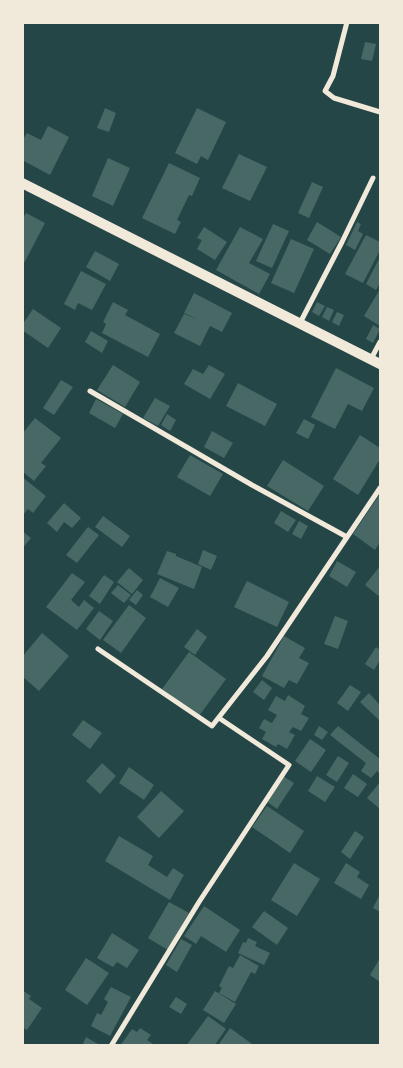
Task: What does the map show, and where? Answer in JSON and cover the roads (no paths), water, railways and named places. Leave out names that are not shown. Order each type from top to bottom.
[{"type":"main road","points":[[22,183],[380,364]]},
{"type":"street","points":[[347,22],[333,76],[325,91],[334,98],[380,112]]},
{"type":"street","points":[[300,323],[373,178]]},
{"type":"street","points":[[371,359],[380,342]]},
{"type":"street","points":[[90,391],[252,485],[347,537]]},
{"type":"street","points":[[98,649],[212,726],[267,656],[380,488]]},
{"type":"street","points":[[112,1046],[199,902],[289,765],[219,718]]}]
